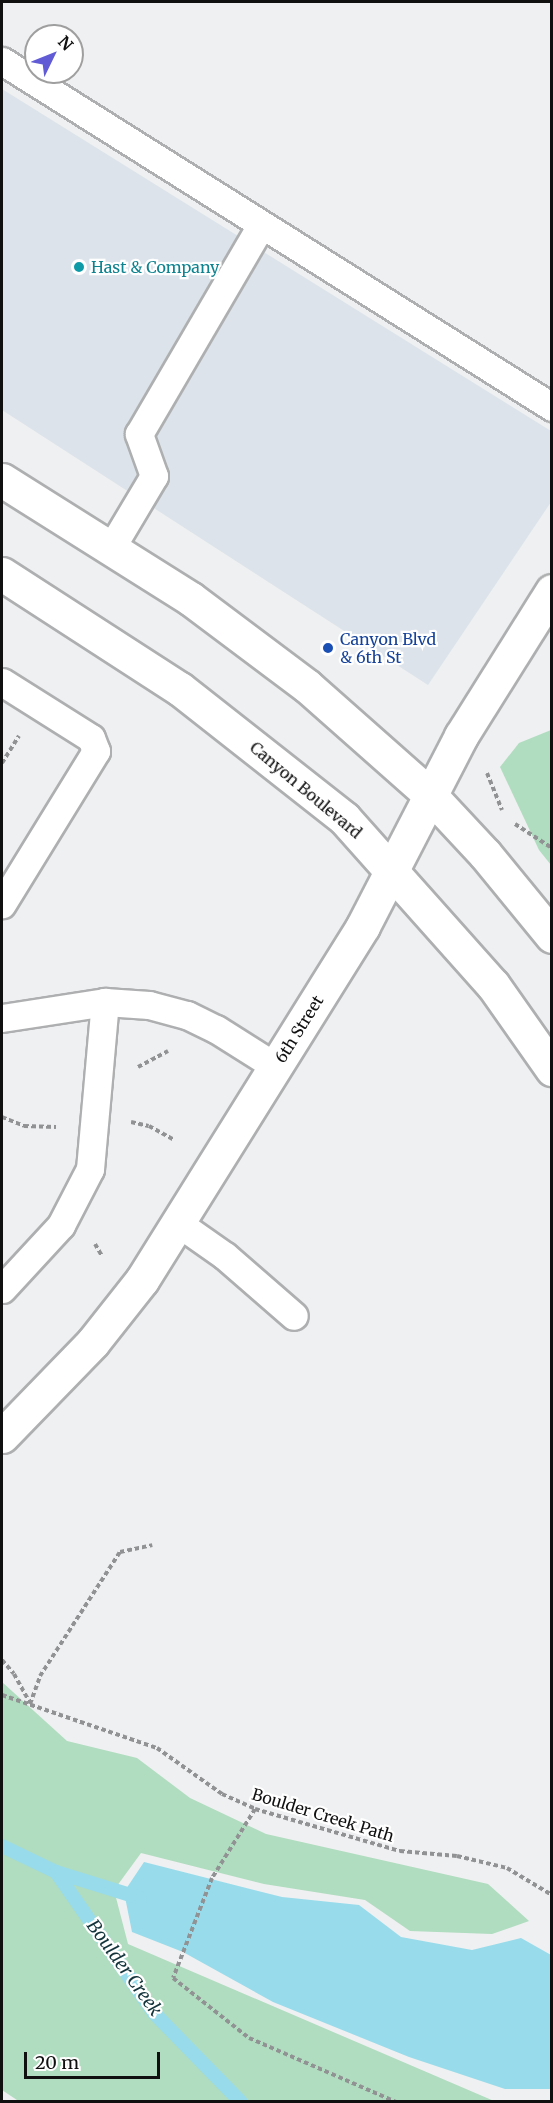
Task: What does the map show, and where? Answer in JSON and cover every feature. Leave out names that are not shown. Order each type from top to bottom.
[{"type":"main road","points":[[2,480],[214,614],[382,749],[486,854],[552,936]]},
{"type":"main road","name":"Canyon Boulevard","points":[[2,574],[180,688],[344,818],[392,868],[493,985],[552,1069]]},
{"type":"main road","name":"6th Street","points":[[2,1436],[111,1321],[178,1223],[363,926],[429,794],[552,591]]},
{"type":"lane","points":[[2,61],[552,407]]},
{"type":"lane","points":[[111,548],[154,476],[139,434],[261,225]]},
{"type":"lane","points":[[2,682],[91,738],[96,751],[2,904]]},
{"type":"lane","points":[[2,1018],[105,1002],[148,1005],[187,1015],[216,1029],[276,1067]]},
{"type":"lane","points":[[2,1289],[61,1225],[90,1169],[105,1002]]},
{"type":"lane","points":[[178,1223],[225,1256],[294,1316]]},
{"type":"path","points":[[484,764],[504,816]]},
{"type":"path","points":[[513,823],[552,848]]},
{"type":"path","points":[[136,1070],[158,1054],[175,1052]]},
{"type":"path","points":[[126,1116],[127,1122],[149,1126],[174,1140]]},
{"type":"path","points":[[2,1117],[24,1126],[59,1127]]},
{"type":"path","points":[[30,1704],[40,1676],[120,1552],[152,1545]]},
{"type":"path","points":[[2,1660],[14,1674],[30,1704]]},
{"type":"path","name":"Boulder Creek Path","points":[[2,1695],[158,1748],[222,1794],[255,1809],[400,1851],[457,1856],[507,1868],[552,1895]]},
{"type":"path","points":[[255,1809],[212,1878],[173,1978],[249,2038],[396,2102]]},
{"type":"shaded area","points":[[2,89],[551,431],[551,502],[428,685],[2,410]]},
{"type":"green space","points":[[551,730],[551,865],[539,850],[500,767],[519,743]]},
{"type":"green space","points":[[2,1682],[67,1741],[137,1758],[190,1798],[266,1834],[488,1884],[529,1921],[492,1934],[410,1931],[365,1900],[264,1884],[141,1853],[114,1890],[128,1944],[494,2101],[20,2102],[2,2090]]},
{"type":"water","points":[[144,1862],[282,1897],[359,1905],[401,1937],[472,1950],[521,1938],[551,1955],[551,2089],[505,2089],[409,2057],[273,2002],[183,1952],[132,1932],[124,1892]]},
{"type":"waterway","name":"Boulder Creek","points":[[2,1846],[56,1872],[154,2013],[241,2102]]},
{"type":"waterway","points":[[56,1872],[140,1898]]},
{"type":"place","name":"Hast & Company","points":[[79,267]]},
{"type":"place","name":"Canyon Blvd & 6th St","points":[[328,648]]}]
